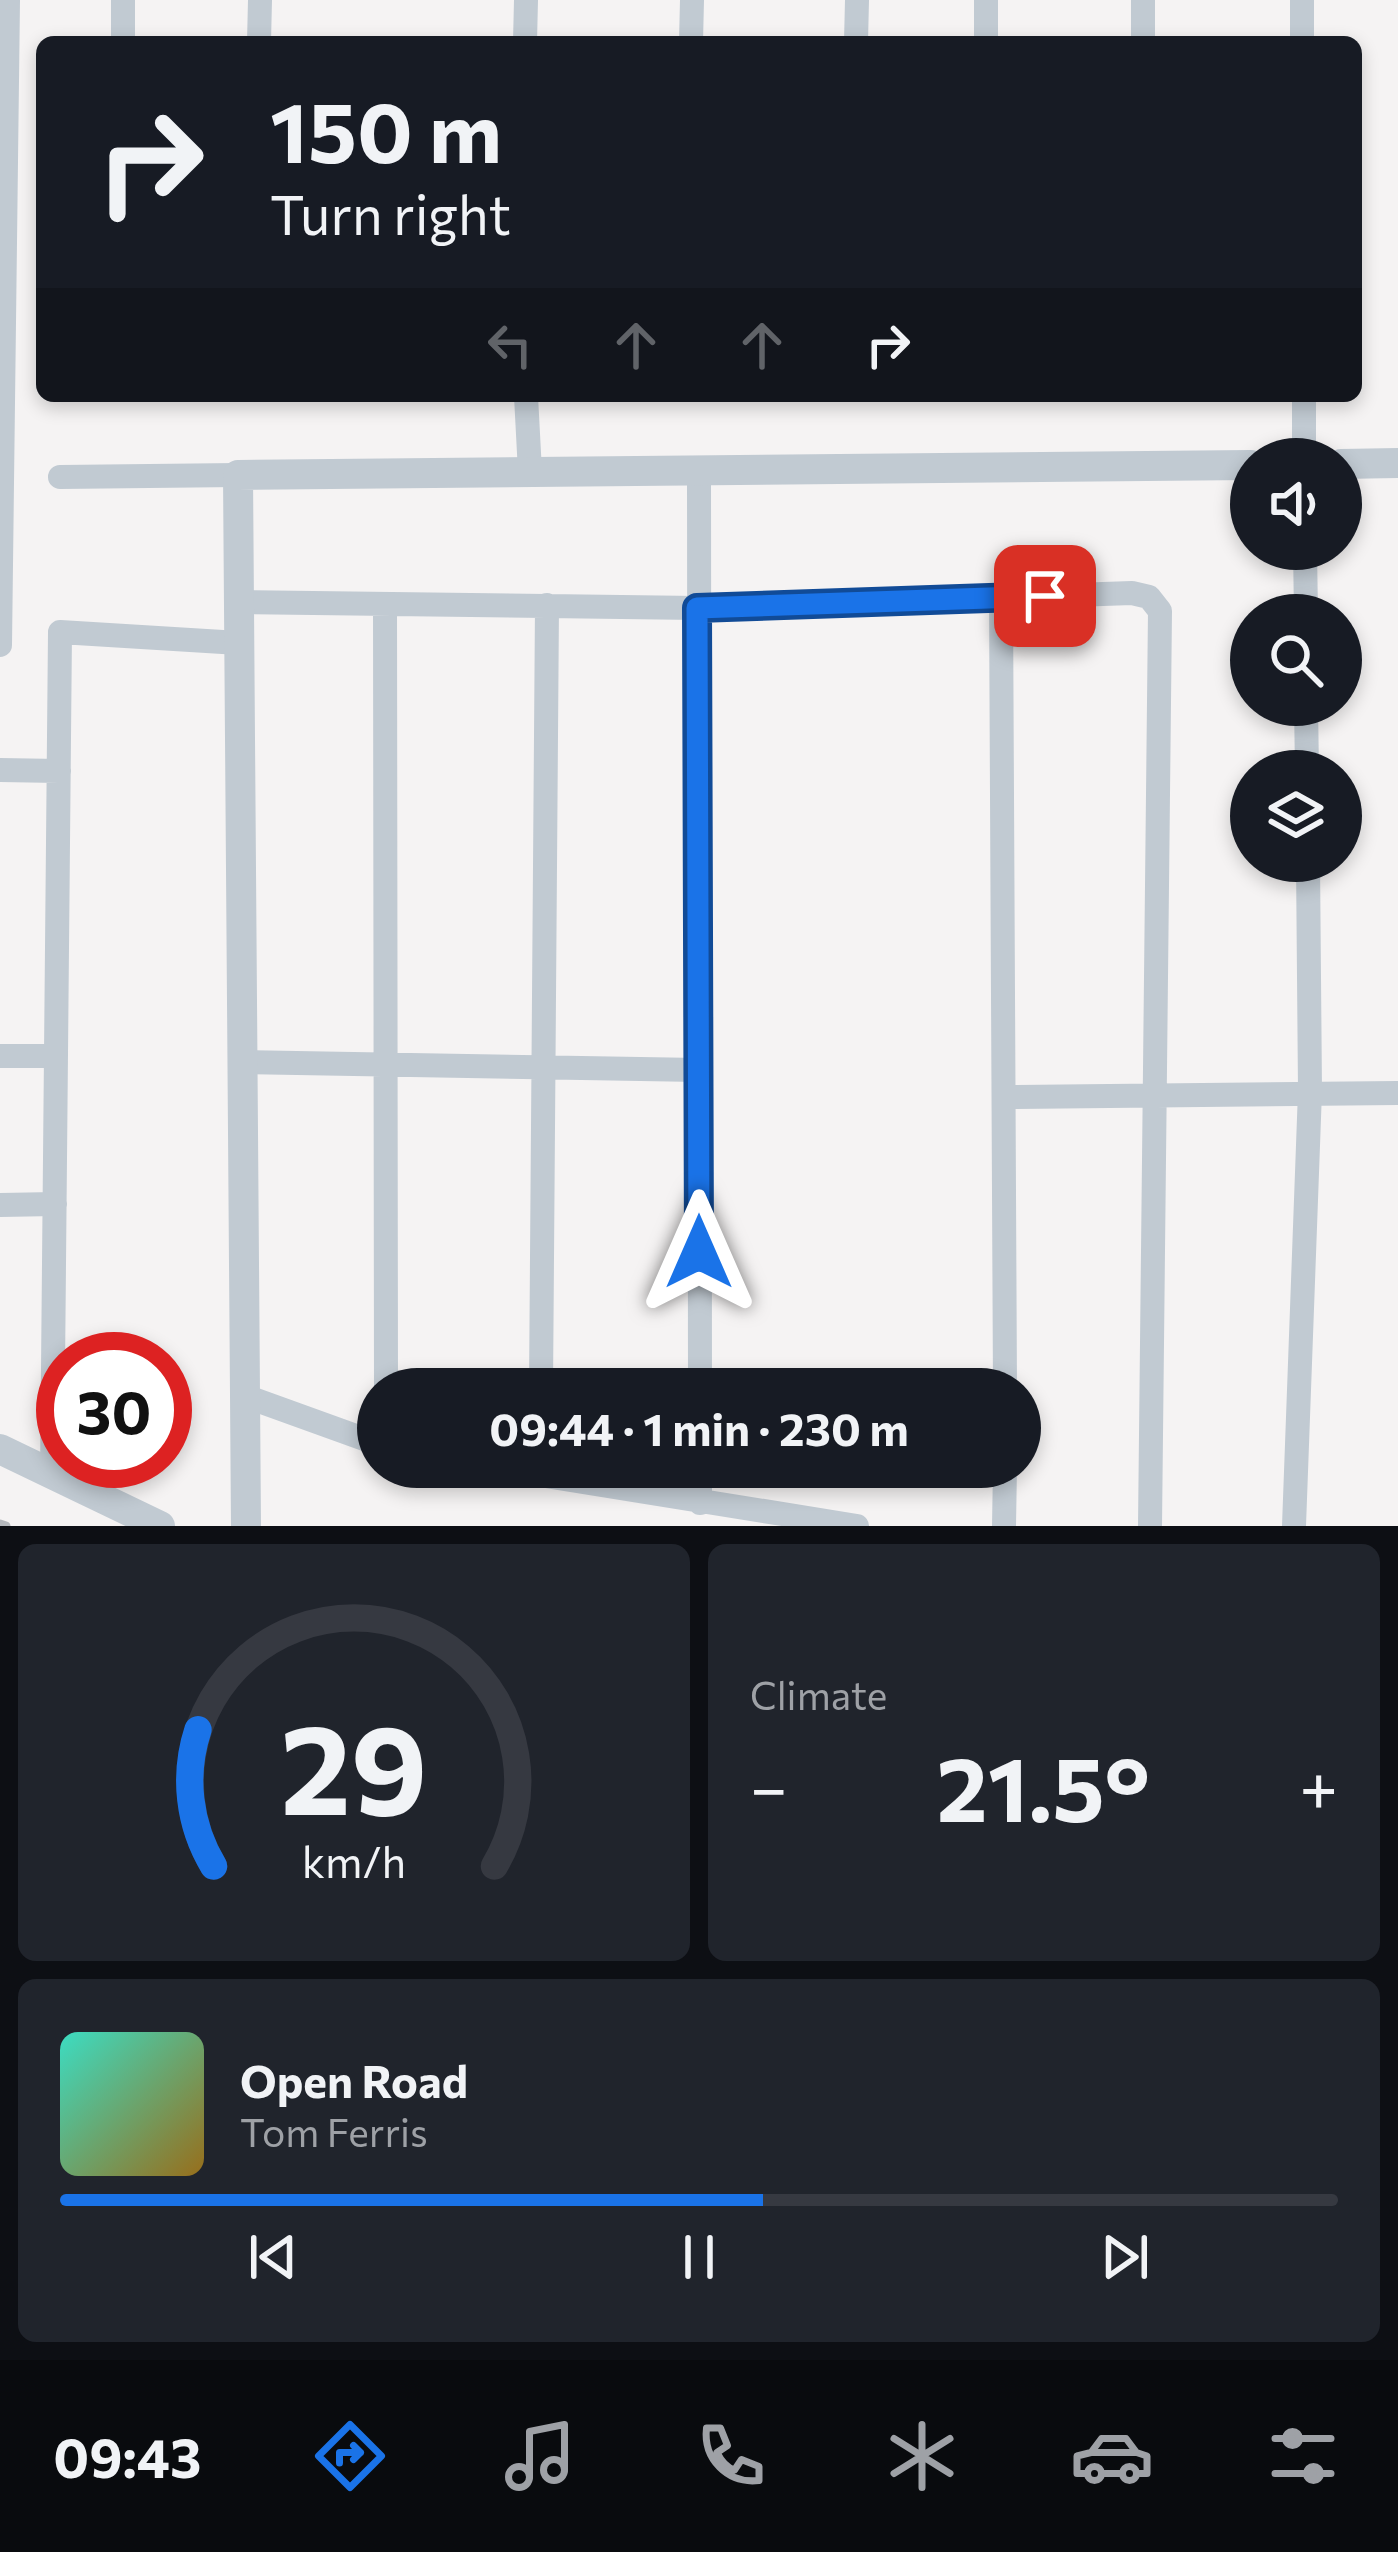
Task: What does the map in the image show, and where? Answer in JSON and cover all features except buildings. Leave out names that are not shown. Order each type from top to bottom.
[{"type":"street","points":[[0,645],[8,0]]},
{"type":"street","points":[[123,0],[123,36]]},
{"type":"street","points":[[260,0],[260,36]]},
{"type":"street","points":[[525,36],[526,0]]},
{"type":"street","points":[[691,36],[692,0]]},
{"type":"street","points":[[856,36],[857,0]]},
{"type":"street","points":[[986,0],[986,36]]},
{"type":"street","points":[[1143,0],[1143,36]]},
{"type":"street","points":[[1302,0],[1302,36]]},
{"type":"street","points":[[526,402],[530,472]]},
{"type":"street","points":[[1304,402],[1304,438]]},
{"type":"street","points":[[1362,464],[1398,464]]},
{"type":"street","points":[[60,477],[1230,465]]},
{"type":"street","points":[[699,470],[700,1368]]},
{"type":"street","points":[[238,475],[246,1526]]},
{"type":"street","points":[[239,602],[697,608],[1132,593],[1149,597],[1160,611],[1150,1526]]},
{"type":"street","points":[[1001,598],[1008,1097],[1005,1368]]},
{"type":"street","points":[[386,604],[386,1368]]},
{"type":"street","points":[[541,1368],[547,605]]},
{"type":"street","points":[[54,1332],[60,632],[239,643]]},
{"type":"street","points":[[0,770],[59,771]]},
{"type":"street","points":[[1294,1526],[1310,1090],[1308,882]]},
{"type":"street","points":[[0,1056],[56,1057]]},
{"type":"street","points":[[242,1061],[699,1070]]},
{"type":"street","points":[[1008,1097],[1310,1090],[1398,1093]]},
{"type":"street","points":[[0,1205],[55,1204]]},
{"type":"street","points":[[245,1396],[357,1436]]},
{"type":"street","points":[[0,1449],[36,1467]]},
{"type":"street","points":[[80,1488],[160,1526]]},
{"type":"street","points":[[620,1488],[857,1526]]},
{"type":"street","points":[[700,1488],[700,1504]]},
{"type":"street","points":[[1004,1526],[1005,1488]]},
{"type":"railway","points":[[0,1524],[6,1526]]},
{"type":"route","points":[[699,1252],[697,608],[1045,596]]}]
